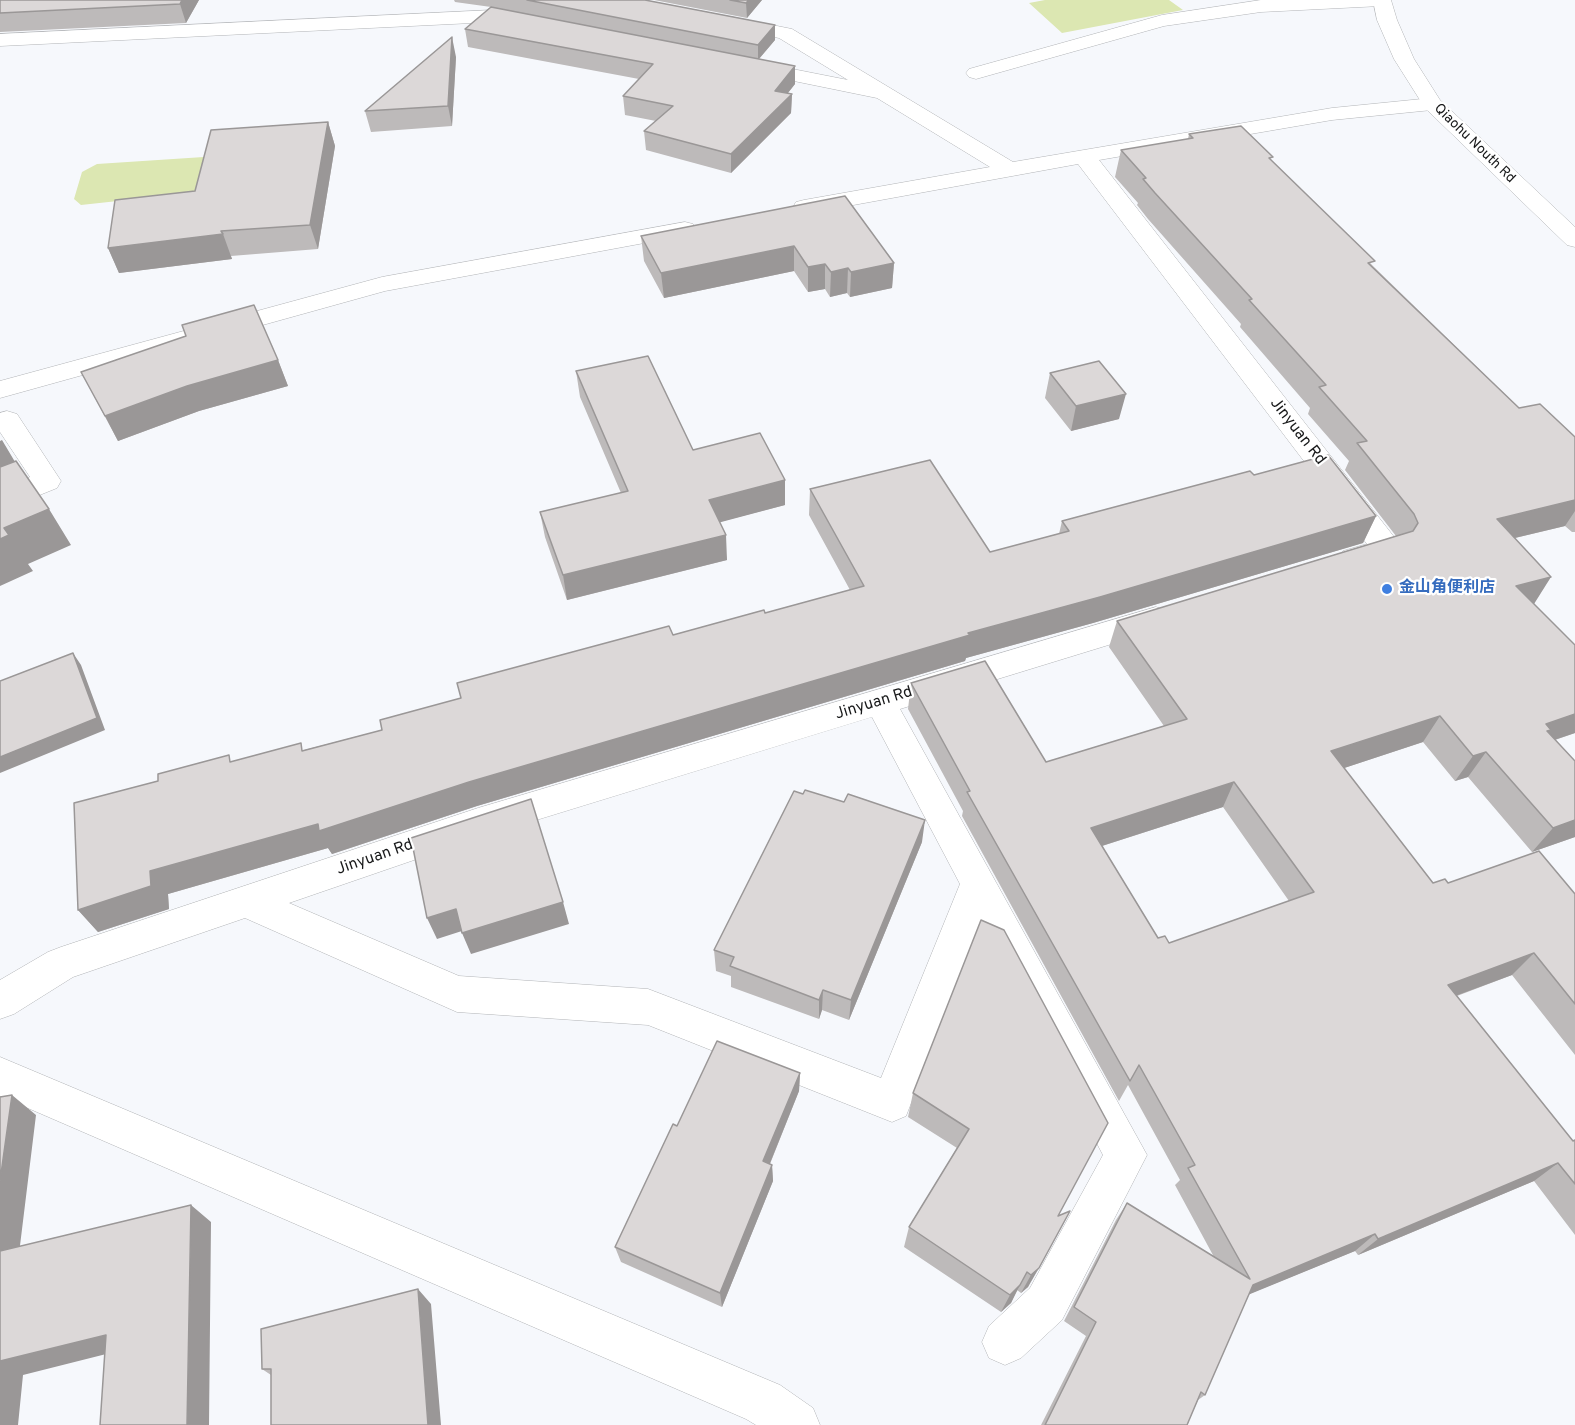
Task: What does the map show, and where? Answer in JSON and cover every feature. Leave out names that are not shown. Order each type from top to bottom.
[{"type":"street","points":[[493,16],[511,0]]},
{"type":"street","points":[[976,73],[1162,21],[1238,4],[1382,0]]},
{"type":"street","name":"Qiaohu Nouth Rd","points":[[1382,0],[1387,20],[1404,59],[1432,104],[1575,240]]},
{"type":"street","points":[[0,40],[493,16],[539,25]]},
{"type":"street","points":[[716,20],[785,33],[1009,169]]},
{"type":"street","points":[[735,64],[884,93]]},
{"type":"street","points":[[777,212],[1009,169],[1332,114],[1432,104]]},
{"type":"street","name":"Jinyuan Rd","points":[[1084,156],[1387,549],[1331,566]]},
{"type":"street","points":[[0,390],[382,284],[707,225]]},
{"type":"street","points":[[0,423],[7,420],[46,481],[0,501]]},
{"type":"street","name":"Jinyuan Rd","points":[[0,1001],[61,964],[478,824],[1184,610]]},
{"type":"street","points":[[880,702],[1126,1155],[1046,1304],[1005,1342]]},
{"type":"street","points":[[247,902],[457,994],[648,1006],[892,1102],[978,884]]},
{"type":"street","points":[[0,1076],[763,1402],[796,1425]]},
{"type":"green space","points":[[1045,0],[1169,0],[1183,10],[1062,33],[1029,3]]},
{"type":"green space","points":[[219,156],[210,191],[81,205],[74,199],[82,172],[97,164]]},
{"type":"building","points":[[0,0],[182,0],[180,4],[0,13]]},
{"type":"building","points":[[527,0],[645,0],[775,25],[758,45]]},
{"type":"building","points":[[730,0],[749,0],[746,3]]},
{"type":"building","points":[[491,7],[795,66],[775,91],[792,94],[731,154],[644,131],[673,106],[623,96],[653,64],[465,29]]},
{"type":"building","points":[[452,37],[448,106],[365,111]]},
{"type":"building","points":[[328,122],[310,225],[221,231],[223,234],[108,248],[115,200],[195,191],[211,130]]},
{"type":"building","points":[[1241,126],[1273,157],[1269,158],[1375,261],[1368,263],[1519,408],[1540,404],[1575,437],[1575,500],[1497,519],[1551,577],[1516,586],[1575,645],[1575,714],[1546,724],[1551,730],[1547,731],[1575,761],[1575,820],[1553,828],[1486,752],[1473,756],[1440,716],[1331,751],[1433,883],[1445,879],[1448,883],[1539,851],[1575,894],[1575,1004],[1534,953],[1448,985],[1573,1141],[1575,1140],[1575,1184],[1558,1163],[1378,1239],[1375,1234],[1253,1285],[1205,1395],[1201,1392],[1187,1425],[1045,1425],[1096,1322],[1074,1307],[1127,1203],[1250,1279],[1188,1168],[1195,1165],[1139,1065],[1130,1081],[967,792],[970,791],[911,683],[985,661],[1046,762],[1187,719],[1117,621],[1413,531],[1418,523],[1414,514],[1357,443],[1367,441],[1319,387],[1326,385],[1249,300],[1252,299],[1155,193],[1143,179],[1146,178],[1121,150],[1193,138],[1189,134]],"holes":[[[1234,782],[1314,892],[1169,943],[1165,936],[1158,938],[1091,828]]]},
{"type":"building","points":[[845,196],[894,263],[851,272],[848,268],[831,272],[825,264],[808,267],[794,246],[661,273],[641,236]]},
{"type":"building","points":[[254,305],[278,360],[187,386],[105,416],[81,372],[186,336],[182,325]]},
{"type":"building","points":[[648,356],[693,450],[760,433],[785,480],[709,500],[726,535],[563,575],[540,512],[628,491],[576,371]]},
{"type":"building","points":[[1099,361],[1126,394],[1076,406],[1050,373]]},
{"type":"building","points":[[1328,455],[1376,516],[968,633],[970,635],[469,782],[319,831],[318,824],[150,871],[151,886],[78,910],[74,803],[158,781],[158,774],[229,755],[230,762],[301,743],[302,751],[382,730],[380,720],[461,698],[457,683],[669,626],[673,635],[864,586],[810,489],[930,460],[990,552],[1069,531],[1062,521],[1250,471],[1254,475]]},
{"type":"building","points":[[16,461],[49,509],[4,528],[9,535],[0,539],[0,467]]},
{"type":"building","points":[[73,653],[97,718],[0,757],[0,681]]},
{"type":"building","points":[[805,790],[844,802],[848,794],[925,820],[851,1000],[823,990],[819,1000],[730,966],[734,957],[714,950],[794,791],[803,794]]},
{"type":"building","points":[[531,799],[563,902],[462,933],[456,909],[427,918],[411,838]]},
{"type":"building","points":[[981,920],[1004,930],[1108,1123],[1058,1216],[1070,1211],[1039,1268],[1031,1275],[1027,1272],[1020,1285],[1010,1295],[909,1227],[969,1129],[913,1093]]},
{"type":"building","points":[[717,1041],[800,1073],[763,1161],[772,1165],[720,1293],[615,1247],[673,1124],[677,1126]]},
{"type":"building","points":[[12,1095],[0,1181],[0,1097]]},
{"type":"building","points":[[191,1205],[187,1425],[100,1425],[106,1335],[0,1361],[0,1251]]},
{"type":"building","points":[[418,1289],[428,1425],[271,1425],[271,1369],[262,1369],[261,1329]]},
{"type":"place","name":"金山角便利店","points":[[1387,589]]}]
